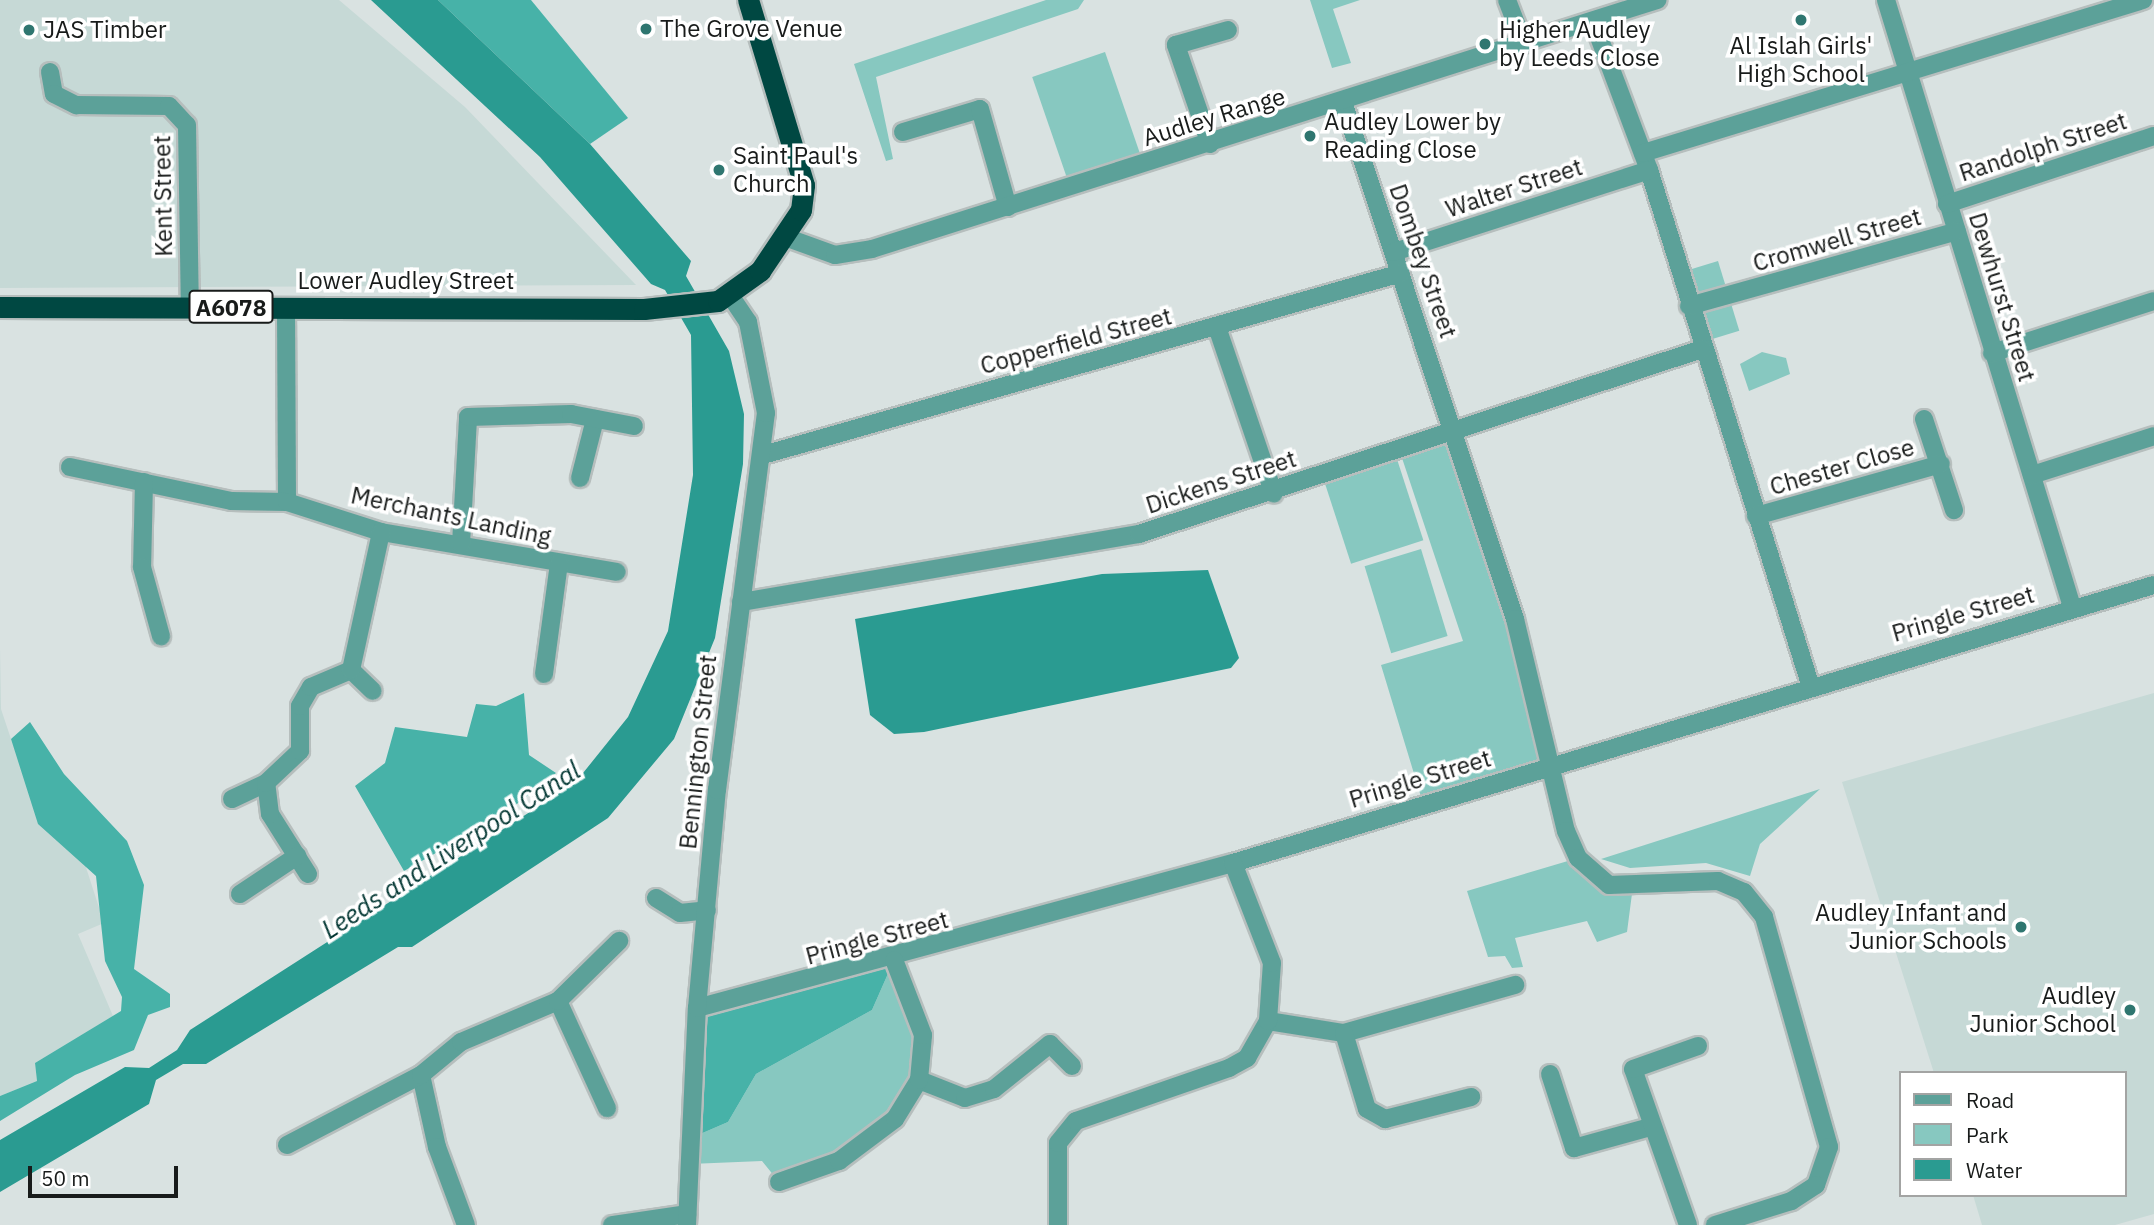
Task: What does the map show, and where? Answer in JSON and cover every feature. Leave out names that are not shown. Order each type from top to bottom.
[{"type":"highway","points":[[723,298],[760,271],[785,237],[800,210],[804,186],[748,0]]},
{"type":"highway","name":"Lower Audley Street","points":[[0,307],[644,309],[723,298]]},
{"type":"street","points":[[1507,0],[1524,44]]},
{"type":"street","name":"Audley Range","points":[[785,237],[817,251],[852,254],[1210,144],[1657,0]]},
{"type":"street","name":"Dewhurst Street","points":[[1886,0],[2072,607]]},
{"type":"street","name":"Walter Street","points":[[1394,252],[1646,162],[1908,73],[2143,0]]},
{"type":"street","name":"Chester Close","points":[[1593,21],[1646,162],[1683,289],[1810,684]]},
{"type":"street","points":[[1210,144],[1176,45],[1228,30]]},
{"type":"street","name":"Kent Street","points":[[50,72],[54,94],[75,105],[169,106],[187,125],[190,307]]},
{"type":"street","name":"Dombey Street","points":[[1343,102],[1515,619],[1553,763]]},
{"type":"street","points":[[903,132],[980,109],[1009,207]]},
{"type":"street","name":"Randolph Street","points":[[1947,204],[2154,136]]},
{"type":"street","name":"Cromwell Street","points":[[1689,306],[1957,231]]},
{"type":"street","name":"Copperfield Street","points":[[763,455],[1099,356],[1217,327],[1401,273]]},
{"type":"street","name":"Bennington Street","points":[[687,1219],[697,1008],[741,602],[763,455],[760,366],[748,323],[723,298]]},
{"type":"street","points":[[1992,353],[2154,301]]},
{"type":"street","points":[[286,307],[287,502]]},
{"type":"street","points":[[1217,327],[1274,494]]},
{"type":"street","name":"Dickens Street","points":[[741,602],[1139,534],[1274,494],[1702,349]]},
{"type":"street","points":[[461,544],[468,417],[595,419],[634,426]]},
{"type":"street","points":[[580,478],[595,419]]},
{"type":"street","name":"Chester Close","points":[[1924,419],[1954,510]]},
{"type":"street","points":[[2032,475],[2154,436]]},
{"type":"street","name":"Chester Close","points":[[1756,516],[1941,464]]},
{"type":"street","name":"Merchants Landing","points":[[69,467],[231,501],[287,502],[381,532],[617,572]]},
{"type":"street","points":[[144,482],[142,566],[161,636]]},
{"type":"street","points":[[351,670],[381,532]]},
{"type":"street","points":[[544,674],[559,563]]},
{"type":"street","name":"Pringle Street","points":[[697,1008],[894,960],[1233,863],[1810,684],[2154,585]]},
{"type":"street","points":[[351,670],[373,691]]},
{"type":"street","points":[[232,799],[266,783],[300,751],[300,706],[311,687],[351,670]]},
{"type":"street","points":[[1553,763],[1566,831],[1594,876],[1609,885],[1633,886],[1718,881],[1744,892],[1764,917],[1829,1147],[1816,1185],[1791,1201],[1715,1225]]},
{"type":"street","points":[[266,783],[270,814],[308,874]]},
{"type":"street","points":[[240,894],[297,856]]},
{"type":"street","points":[[1058,1225],[1058,1143],[1076,1121],[1229,1068],[1247,1058],[1268,1021],[1272,963],[1233,863]]},
{"type":"street","points":[[656,898],[680,913],[707,910]]},
{"type":"street","points":[[287,1145],[421,1075],[461,1042],[558,1001],[619,941]]},
{"type":"street","points":[[779,1182],[839,1161],[895,1119],[919,1080],[923,1035],[894,960]]},
{"type":"street","points":[[1268,1021],[1344,1034],[1515,985]]},
{"type":"street","points":[[558,1001],[607,1108]]},
{"type":"street","points":[[1344,1034],[1367,1109],[1385,1119],[1471,1097]]},
{"type":"street","points":[[919,1080],[965,1098],[994,1089],[1050,1044],[1072,1066]]},
{"type":"street","points":[[1688,1225],[1650,1127],[1633,1069],[1698,1046]]},
{"type":"street","points":[[1550,1074],[1574,1148],[1650,1127]]},
{"type":"street","points":[[421,1075],[437,1147],[466,1225]]},
{"type":"street","points":[[612,1225],[687,1219]]},
{"type":"shaded area","points":[[0,0],[339,0],[465,107],[636,285],[0,288]]},
{"type":"shaded area","points":[[438,0],[531,0],[628,118],[590,144]]},
{"type":"shaded area","points":[[0,648],[1,709],[11,739],[36,804],[81,852],[104,923],[78,934],[113,1016],[35,1063],[37,1081],[0,1096]]},
{"type":"shaded area","points":[[524,693],[529,755],[556,773],[503,815],[404,871],[355,786],[385,763],[395,727],[467,737],[476,704],[496,706]]},
{"type":"shaded area","name":"Audley Infant and Junior Schools","points":[[2154,693],[2154,1214],[2115,1225],[1982,1225],[1974,1197],[2126,1197],[2126,1071],[1933,1071],[1842,782]]},
{"type":"shaded area","points":[[30,722],[64,774],[127,841],[144,885],[134,969],[170,994],[170,1007],[148,1015],[134,1050],[75,1075],[0,1121],[0,1096],[37,1081],[35,1063],[121,1011],[122,997],[105,961],[96,876],[38,824],[11,739]]},
{"type":"shaded area","points":[[894,960],[872,1010],[756,1074],[728,1122],[691,1138],[697,1008]]},
{"type":"green space","points":[[1046,0],[1084,0],[1078,9],[876,77],[893,159],[886,161],[854,64]]},
{"type":"green space","points":[[1310,0],[1360,0],[1333,9],[1351,63],[1332,68]]},
{"type":"green space","points":[[1105,52],[1144,165],[1071,190],[1032,77]]},
{"type":"green space","points":[[1718,261],[1739,331],[1700,343],[1679,273]]},
{"type":"green space","points":[[1762,352],[1786,358],[1790,374],[1749,391],[1740,364]]},
{"type":"green space","points":[[1448,436],[1553,763],[1422,800],[1381,665],[1463,641],[1400,452]]},
{"type":"green space","points":[[1394,450],[1423,540],[1351,564],[1322,473]]},
{"type":"green space","points":[[1421,549],[1448,636],[1391,653],[1365,566]]},
{"type":"green space","points":[[1820,789],[1760,844],[1750,876],[1706,863],[1630,868],[1601,859]]},
{"type":"green space","points":[[1578,858],[1594,876],[1633,886],[1627,932],[1597,942],[1587,921],[1515,938],[1523,967],[1512,968],[1505,956],[1488,957],[1467,891]]},
{"type":"green space","points":[[894,960],[923,1035],[919,1080],[895,1119],[839,1161],[779,1182],[762,1161],[690,1164],[691,1138],[728,1122],[756,1074],[872,1010]]},
{"type":"water","points":[[371,0],[438,0],[590,144],[691,261],[686,276],[729,351],[744,414],[743,464],[715,638],[674,739],[608,818],[412,947],[398,947],[206,1064],[183,1064],[156,1080],[149,1104],[0,1192],[0,1140],[125,1067],[149,1068],[177,1050],[190,1030],[575,783],[628,717],[668,631],[693,475],[691,335],[665,290],[651,284],[540,157]]},
{"type":"water","points":[[1208,570],[1239,658],[1231,668],[924,732],[894,734],[870,715],[855,619],[1102,574]]},
{"type":"place","name":"Al Islah Girls' High School","points":[[1801,20]]},
{"type":"place","name":"The Grove Venue","points":[[646,29]]},
{"type":"place","name":"JAS Timber","points":[[29,30]]},
{"type":"place","name":"Higher Audley by Leeds Close","points":[[1485,44]]},
{"type":"place","name":"Audley Lower by Reading Close","points":[[1310,136]]},
{"type":"place","name":"Saint Paul's Church","points":[[719,170]]},
{"type":"place","name":"Audley Infant and Junior Schools","points":[[2021,927]]},
{"type":"place","name":"Audley Junior School","points":[[2130,1010]]},
{"type":"water label","name":"Leeds and Liverpool Canal","points":[[451,850]]}]
